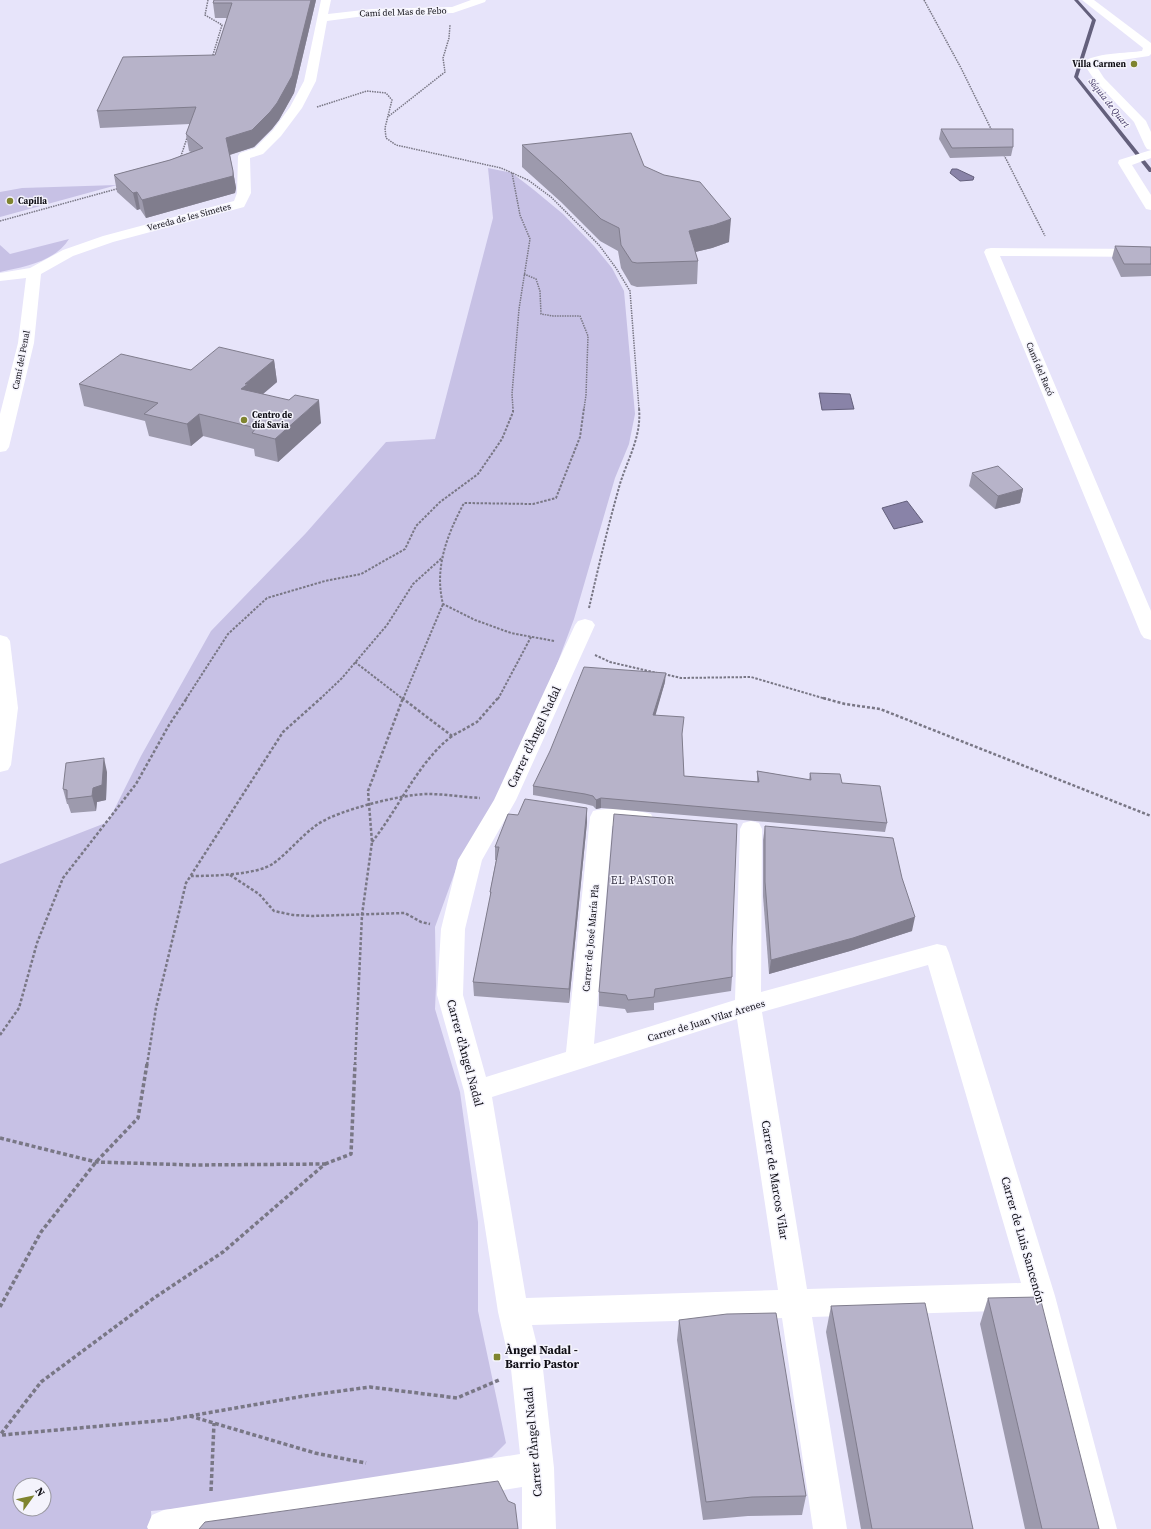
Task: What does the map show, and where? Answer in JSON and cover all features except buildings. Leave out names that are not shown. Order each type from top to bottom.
[{"type":"street","name":"Vereda de les Simetes","points":[[34,272],[68,253],[108,239],[239,204],[244,193],[244,156],[259,151],[278,133],[296,108],[310,81],[326,0]]},
{"type":"street","name":"Camí del Mas de Febo","points":[[323,18],[372,12],[453,10],[471,5],[481,0]]},
{"type":"street","points":[[1086,0],[1149,47],[1149,50],[1145,54],[1095,60],[1089,63],[1100,80],[1140,121],[1151,146]]},
{"type":"street","points":[[1151,154],[1124,162],[1151,206]]},
{"type":"street","name":"Camí del Racó","points":[[1151,253],[990,252],[1151,634]]},
{"type":"street","points":[[0,277],[34,272]]},
{"type":"street","name":"Camí del Penal","points":[[0,447],[26,343],[34,272]]},
{"type":"street","name":"Carrer d'Àngel Nadal","points":[[539,1529],[538,1468],[527,1369],[513,1312],[477,1091],[450,995],[453,929],[470,860],[515,802],[575,646],[585,625]]},
{"type":"street","points":[[0,641],[7,708],[0,765]]},
{"type":"street","name":"Carrer de José María Pla","points":[[579,1059],[601,817],[664,822]]},
{"type":"street","name":"Carrer de Marcos Vilar","points":[[751,829],[748,1006],[830,1529]]},
{"type":"street","name":"Carrer de Juan Vilar Arenes","points":[[477,1091],[748,1006],[937,953]]},
{"type":"street","name":"Carrer de Luis Sancenón","points":[[937,953],[1040,1296],[1100,1529]]},
{"type":"street","points":[[513,1312],[1040,1296]]},
{"type":"street","points":[[164,1527],[538,1468]]},
{"type":"path","points":[[208,0],[205,15],[222,25],[210,62]]},
{"type":"path","points":[[924,0],[961,68],[993,132]]},
{"type":"path","points":[[389,116],[400,106],[425,90],[445,72],[444,58],[449,38],[450,25],[460,13],[471,5]]},
{"type":"path","points":[[289,118],[367,91],[386,93],[392,100],[389,116],[384,128],[386,138],[396,145],[494,167],[528,180],[550,196],[599,245],[616,268],[630,291],[640,416],[636,446],[618,489],[585,625]]},
{"type":"path","points":[[178,165],[190,129]]},
{"type":"path","points":[[1003,153],[1053,252]]},
{"type":"path","points":[[0,1035],[19,1008],[37,943],[63,878],[136,784],[169,725],[228,634],[267,598],[325,581],[361,574],[405,549],[416,526],[440,502],[478,474],[502,439],[512,412],[512,394],[519,309],[530,239],[520,215],[512,173]]},
{"type":"path","points":[[0,221],[122,188]]},
{"type":"path","points":[[0,1138],[96,1162],[193,1165],[325,1164],[352,1154],[362,915],[372,842],[368,791],[402,701],[443,604],[438,581],[452,525],[464,503],[533,504],[556,498],[580,436],[586,395],[588,336],[580,316],[553,316],[541,314],[540,291],[536,279],[524,274]]},
{"type":"path","points":[[0,1307],[41,1232],[96,1162],[138,1118],[156,1008],[186,882],[283,732],[342,678],[387,625],[413,584],[443,557]]},
{"type":"path","points":[[443,604],[475,620],[511,633],[575,646],[610,662],[680,678],[750,677],[845,704],[880,709],[1151,816]]},
{"type":"path","points":[[372,842],[384,828],[423,765],[441,744],[477,722],[499,697],[531,636]]},
{"type":"path","points":[[355,662],[452,736]]},
{"type":"path","points":[[191,876],[207,877],[267,867],[273,864],[318,824],[348,810],[404,797],[428,794],[515,802]]},
{"type":"path","points":[[229,874],[259,894],[274,911],[293,915],[312,916],[405,913],[421,922],[453,929]]},
{"type":"path","points":[[0,1435],[41,1382],[154,1298],[223,1252],[325,1164]]},
{"type":"path","points":[[0,1435],[167,1420],[304,1396],[370,1387],[458,1398],[527,1369]]},
{"type":"path","points":[[189,1416],[315,1452],[368,1464]]},
{"type":"path","points":[[210,1519],[214,1423]]},
{"type":"shaded area","points":[[488,168],[512,173],[563,214],[594,246],[612,268],[624,291],[635,414],[629,444],[615,478],[574,619],[512,784],[460,858],[435,927],[435,1009],[460,1092],[478,1222],[478,1311],[506,1443],[492,1457],[300,1497],[151,1511],[152,1529],[0,1529],[0,864],[108,822],[141,756],[211,631],[306,533],[386,442],[435,439],[493,218]]},
{"type":"shaded area","points":[[952,169],[957,169],[974,177],[973,180],[960,181],[950,173]]},
{"type":"shaded area","points":[[117,185],[0,217],[0,192],[22,188]]},
{"type":"shaded area","points":[[69,239],[63,247],[48,258],[19,268],[0,272],[0,245],[10,254]]},
{"type":"shaded area","points":[[819,393],[850,394],[854,409],[822,410]]},
{"type":"shaded area","points":[[907,501],[923,522],[894,529],[882,508]]},
{"type":"waterway","name":"Séquia de Quart","points":[[1076,0],[1094,20],[1076,77],[1151,171]]},
{"type":"place","name":"Villa Carmen","points":[[1134,64]]},
{"type":"place","name":"Capilla","points":[[10,201]]},
{"type":"place","name":"Centro de día Savia","points":[[244,420]]},
{"type":"place","name":"Àngel Nadal - Barrio Pastor","points":[[497,1357]]},
{"type":"district","name":"EL PASTOR","points":[[643,880]]}]
